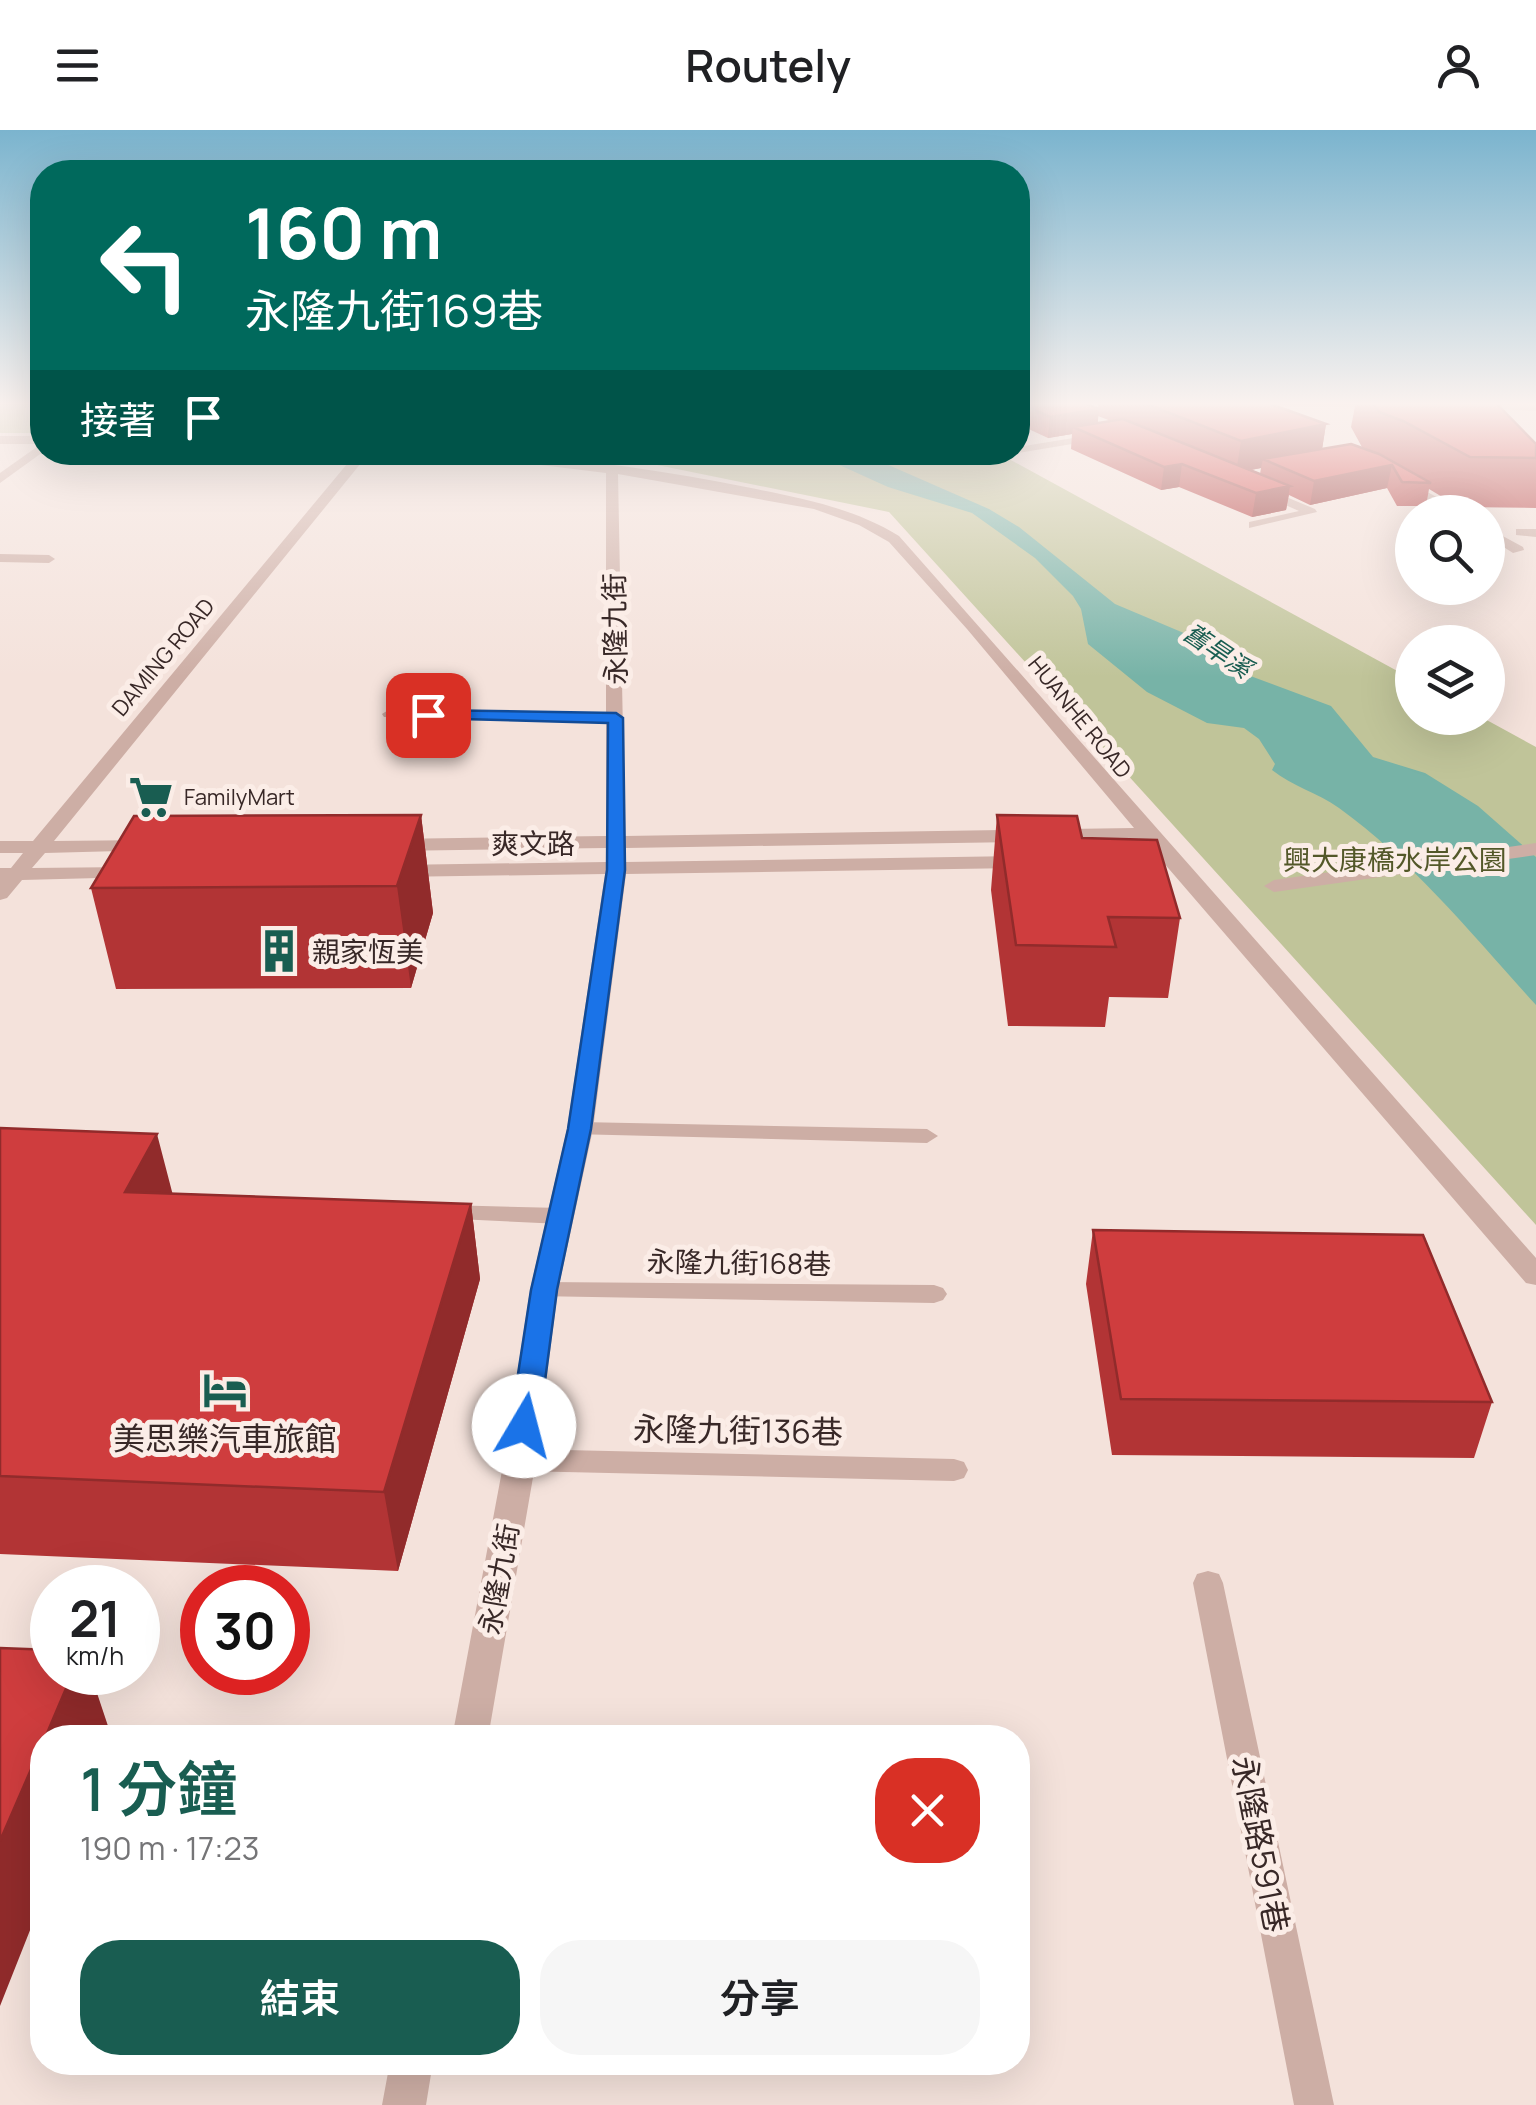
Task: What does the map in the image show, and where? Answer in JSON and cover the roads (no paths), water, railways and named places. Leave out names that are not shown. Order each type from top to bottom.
[{"type":"street","name":"DAMING ROAD","points":[[0,894],[8,874],[38,847],[330,493]]},
{"type":"street","name":"永隆九街","points":[[472,1725],[520,1460],[544,1290],[580,1129],[616,870],[612,493]]},
{"type":"street","name":"HUANHE ROAD","points":[[747,493],[864,519],[941,588],[1031,691],[1146,834],[1161,859],[1536,1276]]},
{"type":"street","name":"爽文路","points":[[376,844],[1146,834]]},
{"type":"street","points":[[0,847],[177,846]]},
{"type":"street","points":[[1274,886],[1536,849]]},
{"type":"street","name":"爽文路","points":[[376,872],[1052,861]]},
{"type":"street","points":[[8,874],[156,873]]},
{"type":"street","points":[[404,2105],[410,2075]]},
{"type":"lane","points":[[1252,525],[1311,512],[1268,493]]},
{"type":"lane","points":[[1520,532],[1536,533]]},
{"type":"lane","points":[[1505,542],[1518,550]]},
{"type":"lane","points":[[0,558],[49,559]]},
{"type":"lane","points":[[390,714],[616,718]]},
{"type":"lane","points":[[580,1129],[927,1136]]},
{"type":"lane","points":[[427,1212],[561,1216]]},
{"type":"lane","name":"永隆九街168巷","points":[[544,1290],[934,1294]]},
{"type":"lane","name":"永隆九街136巷","points":[[520,1460],[954,1470]]},
{"type":"lane","name":"永隆路591巷","points":[[1208,1583],[1314,2105]]},
{"type":"water","name":"舊旱溪","points":[[908,493],[953,493],[989,509],[1019,527],[1115,604],[1198,639],[1245,674],[1331,706],[1373,757],[1425,773],[1478,806],[1536,857],[1536,1005],[1392,852],[1339,808],[1272,770],[1275,764],[1259,739],[1244,728],[1207,723],[1147,692],[1088,644],[1081,609],[1073,596],[1035,558],[972,513]]},
{"type":"place","name":"FamilyMart","points":[[151,797]]},
{"type":"place","name":"親家恆美","points":[[279,951]]},
{"type":"place","name":"美思樂汽車旅館","points":[[225,1390]]},
{"type":"park label","name":"興大康橋水岸公園","points":[[1395,859]]}]
